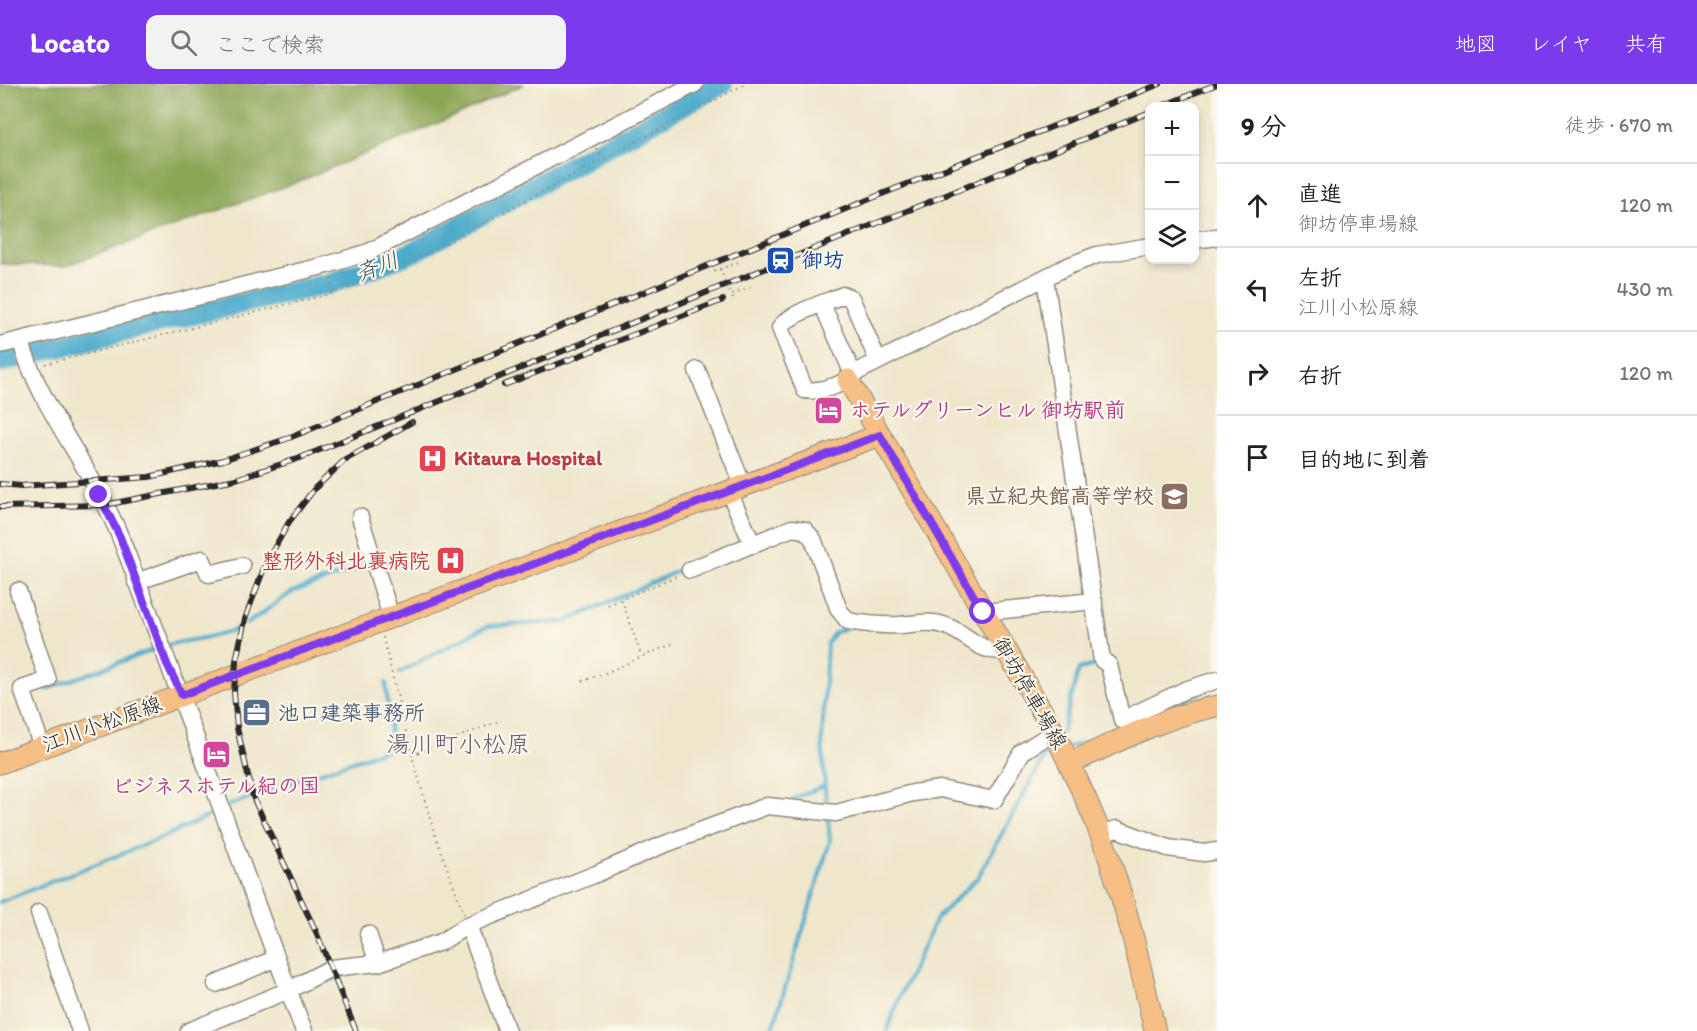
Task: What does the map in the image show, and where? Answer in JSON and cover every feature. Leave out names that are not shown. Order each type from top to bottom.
[{"type":"main road","name":"御坊停車場線","points":[[850,377],[880,435],[1054,732],[1070,764],[1101,834],[1115,876],[1137,950],[1155,1031]]},
{"type":"main road","name":"江川小松原線","points":[[0,763],[880,435]]},
{"type":"main road","points":[[1070,764],[1156,725],[1194,711],[1217,706]]},
{"type":"street","points":[[0,345],[21,342],[369,252],[695,84]]},
{"type":"street","points":[[1199,239],[1217,237]]},
{"type":"street","points":[[878,361],[851,298],[843,295],[783,321],[780,328],[805,390],[817,392],[1068,266],[1097,255],[1145,247]]},
{"type":"street","points":[[1045,278],[1102,660],[1109,665],[1122,720],[1185,690],[1217,680]]},
{"type":"street","points":[[822,304],[850,377]]},
{"type":"street","points":[[21,342],[29,368],[105,505],[120,537],[167,664],[182,695],[304,1031]]},
{"type":"street","points":[[697,370],[753,545]]},
{"type":"street","points":[[360,517],[385,620]]},
{"type":"street","points":[[690,570],[792,528],[805,530],[813,539],[839,609],[848,621],[898,625],[930,622],[947,626],[983,648],[996,652],[1006,650]]},
{"type":"street","points":[[136,582],[202,559],[209,574],[242,566]]},
{"type":"street","points":[[18,591],[48,680],[22,689],[42,747]]},
{"type":"street","points":[[983,612],[1094,601]]},
{"type":"street","points":[[189,1031],[289,990],[331,968],[378,963],[441,942],[468,925],[660,846],[767,806],[836,813],[913,793],[940,789],[994,800],[1022,752],[1054,732]]},
{"type":"street","points":[[1101,834],[1117,829],[1168,848],[1204,853],[1217,850]]},
{"type":"street","points":[[39,913],[80,1031]]},
{"type":"street","points":[[468,925],[507,1031]]},
{"type":"street","points":[[369,934],[378,963]]},
{"type":"street","points":[[216,984],[277,958]]},
{"type":"path","points":[[714,272],[739,261]]},
{"type":"path","points":[[720,269],[733,299]]},
{"type":"path","points":[[329,272],[334,291]]},
{"type":"path","points":[[731,295],[751,287]]},
{"type":"path","points":[[608,606],[690,570]]},
{"type":"path","points":[[622,600],[641,655]]},
{"type":"path","points":[[385,620],[412,755],[434,832],[468,925]]},
{"type":"path","points":[[582,681],[603,675],[641,655],[673,644]]},
{"type":"path","points":[[412,755],[497,722]]},
{"type":"green space","points":[[0,84],[524,84],[462,113],[300,181],[65,266],[1,264]]},
{"type":"waterway","name":"斉川","points":[[0,362],[147,325],[331,283],[411,253],[722,84]]},
{"type":"waterway","points":[[247,624],[292,592],[365,566]]},
{"type":"waterway","points":[[400,672],[487,626],[565,622],[684,568]]},
{"type":"waterway","points":[[826,804],[822,740],[827,643],[834,633],[848,627]]},
{"type":"waterway","points":[[167,645],[213,636],[239,628]]},
{"type":"waterway","points":[[47,689],[153,650]]},
{"type":"waterway","points":[[1062,732],[1079,669],[1099,664]]},
{"type":"waterway","points":[[263,792],[391,748],[386,683]]},
{"type":"waterway","points":[[1158,713],[1200,693]]},
{"type":"waterway","points":[[1069,747],[1099,738]]},
{"type":"waterway","points":[[887,1031],[900,996],[936,919],[978,877],[1047,752],[1055,750]]},
{"type":"waterway","points":[[791,804],[794,798],[824,786]]},
{"type":"waterway","points":[[227,806],[249,798]]},
{"type":"waterway","points":[[0,902],[159,839],[211,815]]},
{"type":"waterway","points":[[772,1031],[830,841],[828,817]]},
{"type":"waterway","points":[[317,984],[353,973]]},
{"type":"railway","points":[[0,484],[21,486],[149,477],[223,460],[289,438],[882,194],[1160,84]]},
{"type":"railway","points":[[1172,102],[1217,84]]},
{"type":"railway","points":[[0,507],[105,505],[236,479],[300,458],[1145,114]]},
{"type":"railway","points":[[504,385],[723,300]]},
{"type":"railway","points":[[356,1031],[317,934],[253,797],[237,728],[234,692],[236,661],[245,619],[266,563],[289,522],[315,488],[345,460],[412,422]]},
{"type":"place","name":"御坊","points":[[781,260]]},
{"type":"place","name":"ホテルグリーンヒル 御坊駅前","points":[[829,410]]},
{"type":"place","name":"Kitaura Hospital","points":[[433,458]]},
{"type":"place","name":"県立紀央館高等学校","points":[[1175,496]]},
{"type":"place","name":"整形外科北裏病院","points":[[451,561]]},
{"type":"place","name":"池口建築事務所","points":[[257,713]]},
{"type":"place","name":"ビジネスホテル紀の国","points":[[216,755]]},
{"type":"district","name":"湯川町小松原","points":[[458,744]]},
{"type":"route","points":[[99,495],[120,537],[167,664],[182,695],[880,435],[983,612]]}]
